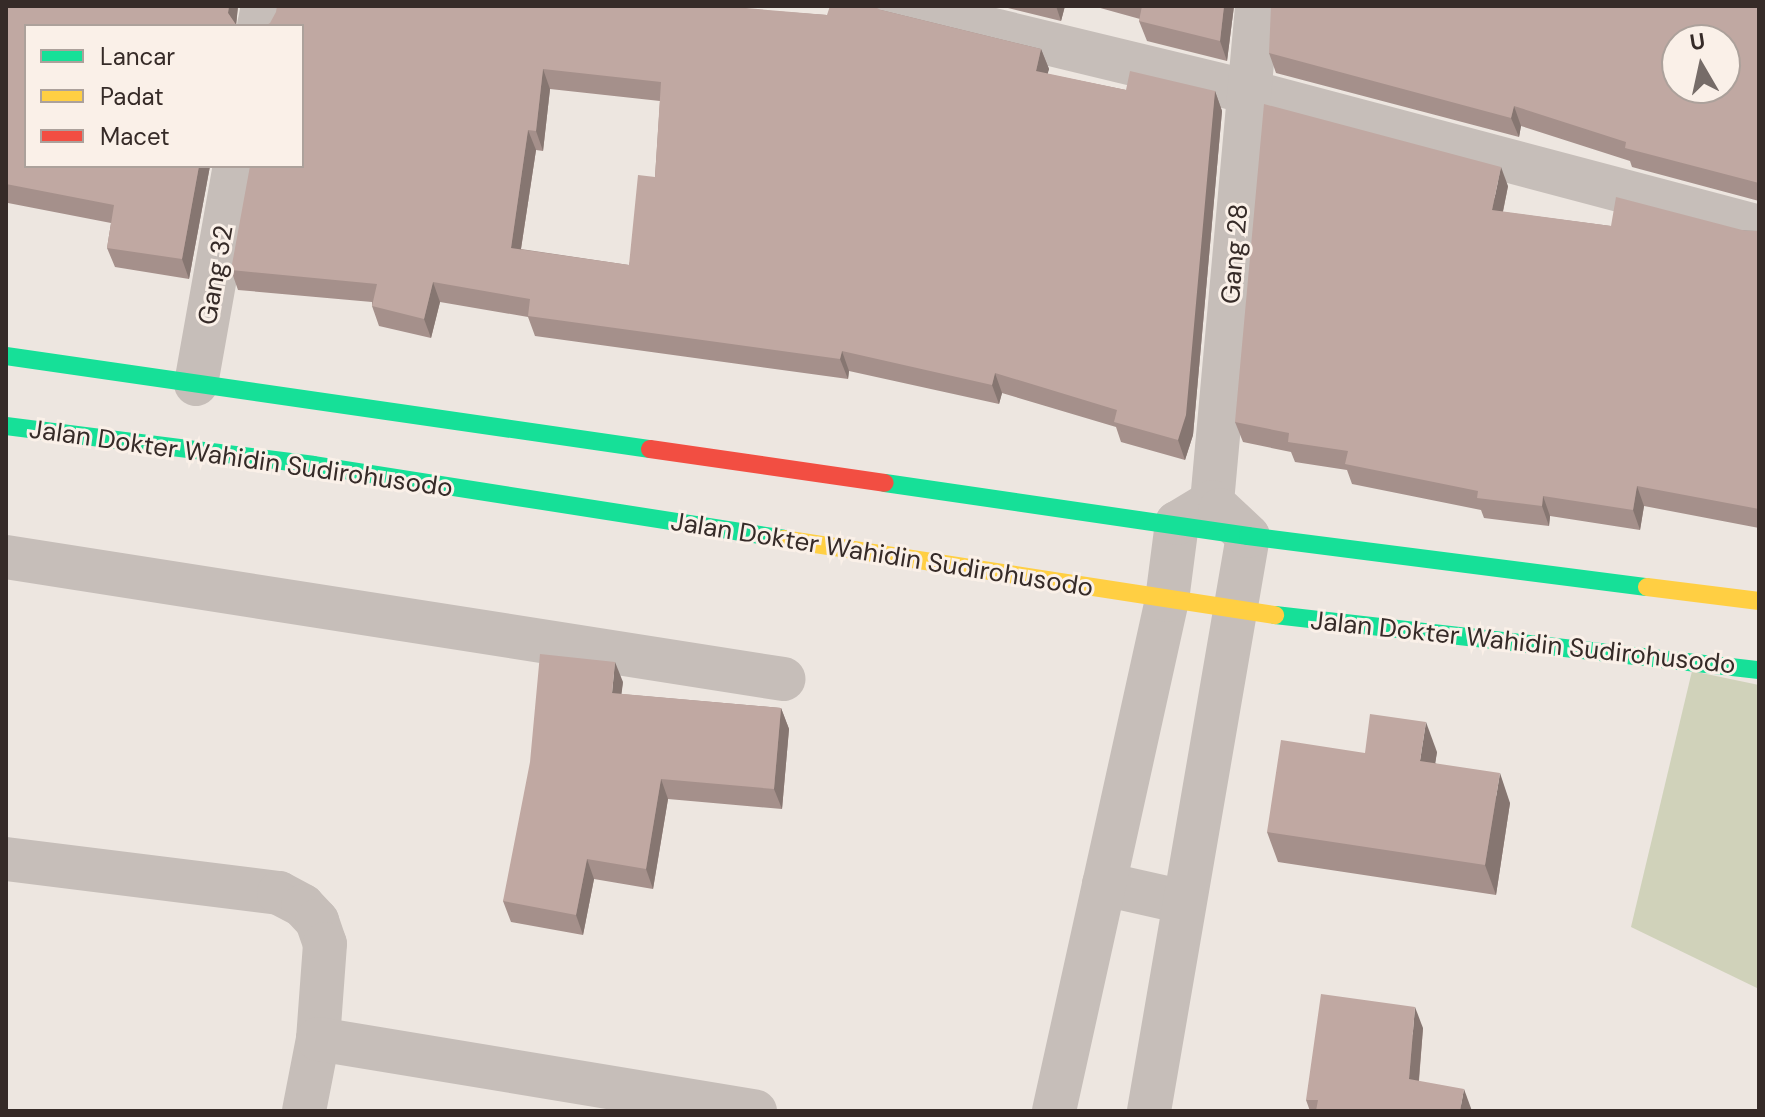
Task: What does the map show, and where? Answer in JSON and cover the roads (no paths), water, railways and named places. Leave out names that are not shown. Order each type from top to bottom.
[{"type":"highway","points":[[6,356],[196,384],[1194,512]]},
{"type":"highway","name":"Jalan Dokter Wahidin Sudirohusodo","points":[[6,426],[313,465],[1234,610],[1759,670]]},
{"type":"highway","points":[[1248,536],[1759,601]]},
{"type":"street","points":[[894,6],[1250,92],[1759,227]]},
{"type":"street","name":"Gang 28","points":[[1054,1111],[1167,600],[1194,512],[1250,92],[1257,6]]},
{"type":"street","name":"Gang 32","points":[[196,384],[235,168]]},
{"type":"street","points":[[1149,1111],[1248,536],[1194,512]]},
{"type":"street","points":[[6,557],[783,679]]},
{"type":"street","points":[[6,859],[279,893],[303,906],[317,921],[325,944],[318,1039],[304,1111]]},
{"type":"street","points":[[1104,884],[1184,902]]},
{"type":"street","points":[[318,1039],[755,1111]]}]
